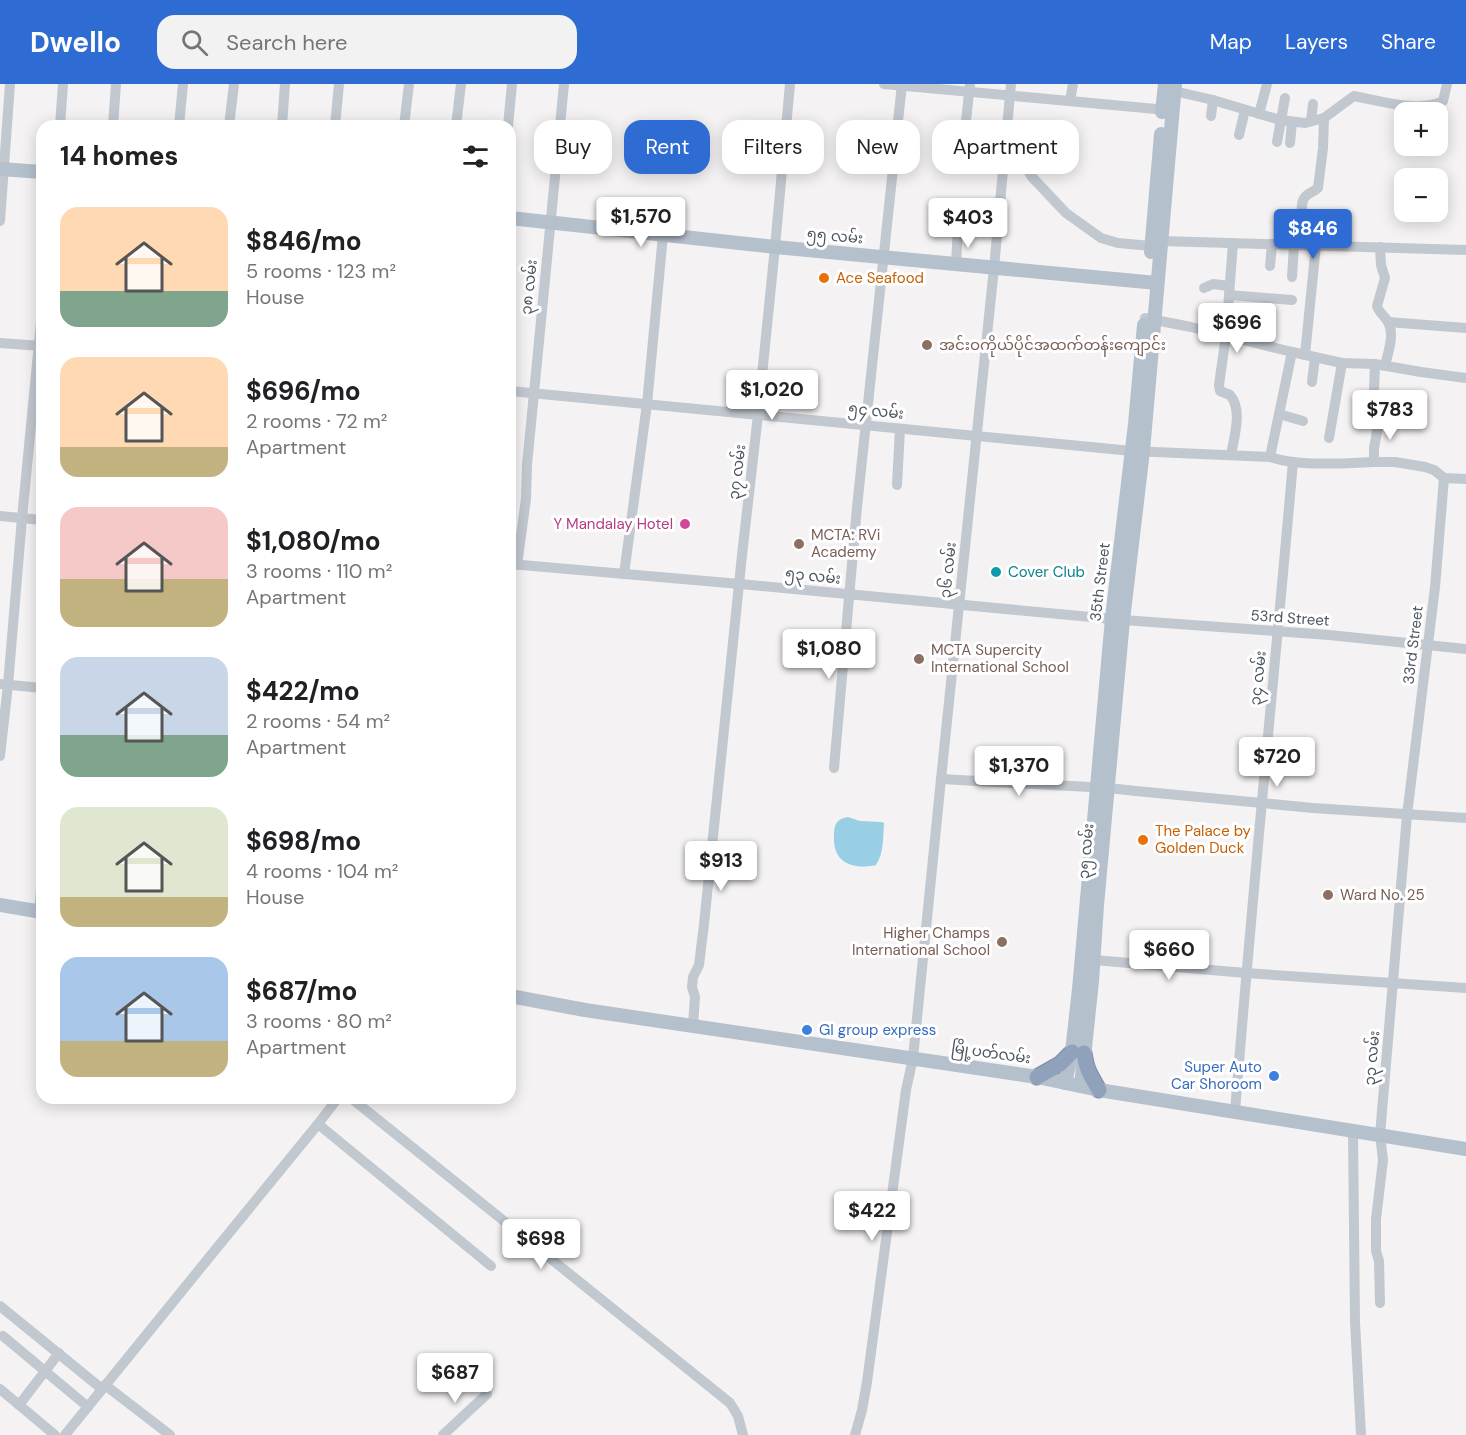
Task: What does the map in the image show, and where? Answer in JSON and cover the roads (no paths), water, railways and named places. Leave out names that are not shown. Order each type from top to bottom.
[{"type":"highway","points":[[1037,1077],[1078,1053],[1090,1077],[1100,1090]]},
{"type":"main road","name":"35th Street","points":[[1118,619],[1138,506],[1137,451],[1171,86]]},
{"type":"main road","points":[[2,170],[36,172]]},
{"type":"main road","name":"၅၅ လမ်း","points":[[516,219],[775,247],[1152,283]]},
{"type":"main road","name":"၃၅ လမ်း","points":[[1085,990],[1094,960],[1103,788],[1118,619]]},
{"type":"main road","points":[[1081,1086],[1078,1053],[1103,788]]},
{"type":"main road","points":[[0,905],[36,911]]},
{"type":"main road","name":"မြို့ပတ်လမ်း","points":[[516,997],[585,1010],[1037,1077],[1100,1090],[1466,1149]]},
{"type":"main road","points":[[1065,1083],[1078,1053]]},
{"type":"street","points":[[0,221],[10,84]]},
{"type":"street","points":[[60,120],[63,84]]},
{"type":"street","points":[[113,120],[116,84]]},
{"type":"street","points":[[180,120],[183,84]]},
{"type":"street","points":[[230,120],[234,84]]},
{"type":"street","points":[[282,120],[285,84]]},
{"type":"street","points":[[336,120],[339,84]]},
{"type":"street","points":[[405,120],[409,84]]},
{"type":"street","points":[[457,120],[461,84]]},
{"type":"street","points":[[509,120],[512,84]]},
{"type":"street","name":"၃၈ လမ်း","points":[[516,554],[526,499],[527,465],[564,84]]},
{"type":"street","name":"၃၇ လမ်း","points":[[693,1025],[695,997],[692,987],[693,977],[699,964],[758,415],[790,84]]},
{"type":"street","points":[[884,84],[1010,90],[1070,101],[1167,110]]},
{"type":"street","points":[[1070,101],[1073,84]]},
{"type":"street","points":[[1258,114],[1267,84]]},
{"type":"street","points":[[1354,84],[1354,96]]},
{"type":"street","points":[[1171,86],[1258,114],[1305,123],[1324,118],[1354,96],[1410,106],[1437,104],[1443,101],[1447,84]]},
{"type":"street","points":[[834,768],[866,425],[902,85]]},
{"type":"street","points":[[966,120],[970,88]]},
{"type":"street","name":"၃၆ လမ်း","points":[[1008,120],[1010,90]]},
{"type":"street","points":[[1277,142],[1285,98]]},
{"type":"street","points":[[1211,116],[1213,100]]},
{"type":"street","points":[[1311,121],[1312,104]]},
{"type":"street","points":[[1239,135],[1245,110]]},
{"type":"street","points":[[1303,224],[1303,201],[1306,195],[1318,188],[1324,118]]},
{"type":"street","points":[[1290,143],[1292,122]]},
{"type":"street","name":"၃၆ လမ်း","points":[[855,1435],[867,1382],[906,1090],[913,1059],[1003,174]]},
{"type":"street","points":[[1030,174],[1066,213],[1101,238],[1118,243],[1233,243],[1466,250]]},
{"type":"street","points":[[956,264],[960,210]]},
{"type":"street","points":[[624,574],[647,404],[663,235]]},
{"type":"street","points":[[1231,455],[1236,404],[1230,395],[1220,391],[1219,384],[1226,335],[1233,243]]},
{"type":"street","points":[[1270,266],[1272,244]]},
{"type":"street","points":[[1292,277],[1294,245]]},
{"type":"street","points":[[1312,382],[1310,356],[1316,245]]},
{"type":"street","points":[[1374,462],[1379,412],[1373,386],[1391,336],[1388,322],[1377,306],[1385,283],[1380,247]]},
{"type":"street","points":[[1204,288],[1213,285],[1229,291],[1292,300]]},
{"type":"street","points":[[1149,318],[1342,363],[1380,364],[1466,378]]},
{"type":"street","points":[[1388,322],[1466,328]]},
{"type":"street","points":[[0,343],[36,346]]},
{"type":"street","points":[[1270,457],[1292,352]]},
{"type":"street","points":[[1329,438],[1342,363]]},
{"type":"street","points":[[0,756],[4,685],[36,384]]},
{"type":"street","name":"၅၄ လမ်း","points":[[516,392],[1137,451],[1270,457],[1293,462],[1395,462],[1425,467],[1434,470],[1444,478]]},
{"type":"street","points":[[1375,399],[1390,402]]},
{"type":"street","points":[[1279,414],[1303,421]]},
{"type":"street","points":[[897,485],[900,429]]},
{"type":"street","name":"၃၄ လမ်း","points":[[1235,1112],[1293,462]]},
{"type":"street","points":[[1444,478],[1466,479]]},
{"type":"street","name":"33rd Street","points":[[1407,815],[1428,646],[1444,478]]},
{"type":"street","points":[[0,516],[36,519]]},
{"type":"street","name":"၅၃ လမ်း","points":[[516,565],[1118,619]]},
{"type":"street","name":"53rd Street","points":[[1118,619],[1329,635],[1466,650]]},
{"type":"street","points":[[4,685],[36,688]]},
{"type":"street","points":[[941,779],[1103,788],[1261,803],[1466,818]]},
{"type":"street","name":"၃၃ လမ်း","points":[[1380,1303],[1376,1220],[1383,1160],[1380,1135],[1407,815]]},
{"type":"street","points":[[1094,960],[1466,988]]},
{"type":"street","points":[[65,1435],[333,1104]]},
{"type":"street","points":[[358,1104],[730,1403],[738,1416],[743,1435]]},
{"type":"street","points":[[318,1124],[491,1266]]},
{"type":"street","points":[[1353,1131],[1355,1322],[1361,1435]]},
{"type":"street","points":[[0,1306],[170,1435]]},
{"type":"street","points":[[3,1336],[88,1407]]},
{"type":"street","points":[[19,1405],[59,1353]]},
{"type":"street","points":[[0,1389],[55,1435]]},
{"type":"street","points":[[443,1435],[486,1394]]},
{"type":"water","points":[[848,817],[860,821],[884,823],[882,850],[876,865],[852,865],[841,859],[837,853],[834,837],[835,826],[838,821]]},
{"type":"place","name":"Ace Seafood","points":[[824,278]]},
{"type":"place","name":"အင်းဝကိုယ်ပိုင်အထက်တန်းကျောင်း","points":[[927,345]]},
{"type":"place","name":"Y Mandalay Hotel","points":[[685,524]]},
{"type":"place","name":"MCTA: RVi Academy","points":[[799,544]]},
{"type":"place","name":"Cover Club","points":[[996,572]]},
{"type":"place","name":"MCTA Supercity International School","points":[[919,659]]},
{"type":"place","name":"The Palace by Golden Duck","points":[[1143,840]]},
{"type":"place","name":"Ward No. 25","points":[[1328,895]]},
{"type":"place","name":"Higher Champs International School","points":[[1002,942]]},
{"type":"place","name":"GI group express","points":[[807,1030]]},
{"type":"place","name":"Super Auto Car Shoroom","points":[[1274,1076]]}]
